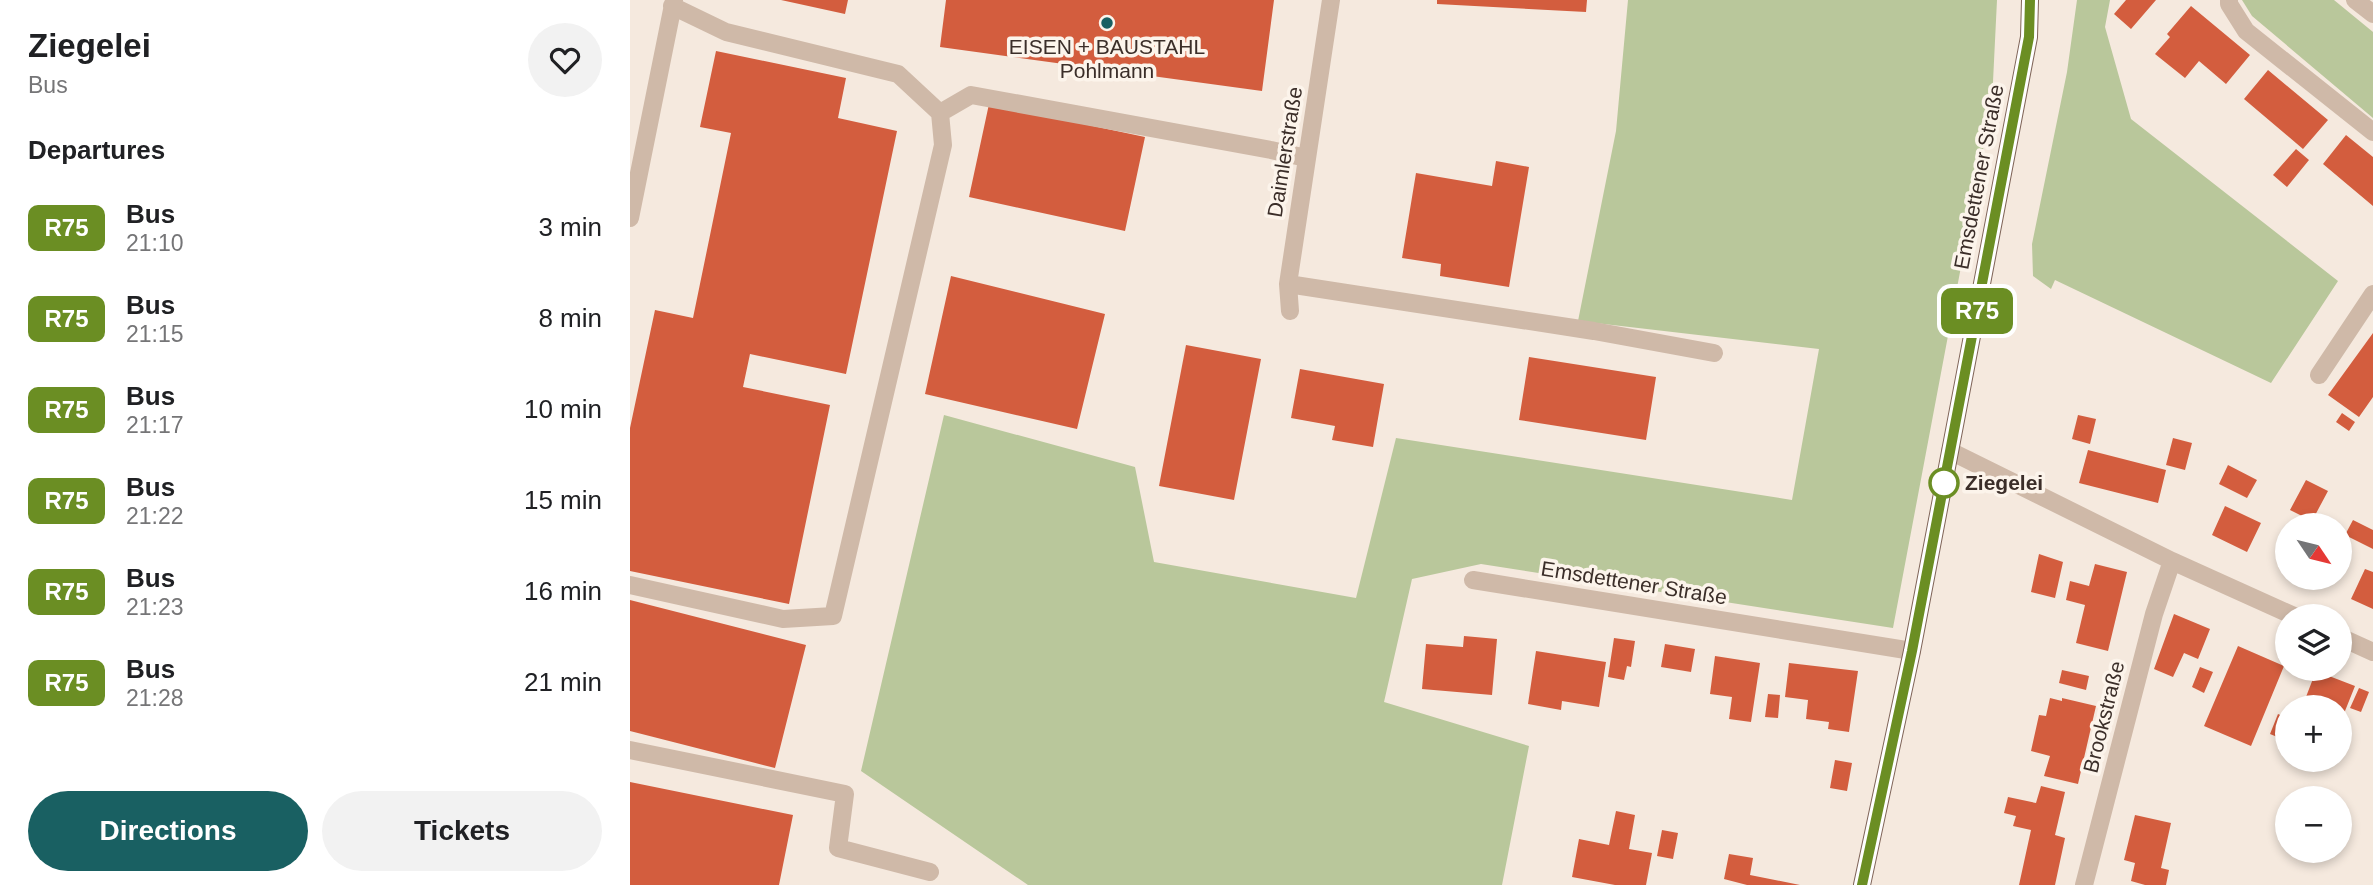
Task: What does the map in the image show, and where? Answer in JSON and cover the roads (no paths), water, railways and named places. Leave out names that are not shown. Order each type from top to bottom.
[{"type":"main road","name":"Emsdettener Straße","points":[[1862,885],[1912,651],[2029,37],[2030,0]]},
{"type":"street","name":"Daimlerstraße","points":[[1290,311],[1288,284],[1331,0]]},
{"type":"street","points":[[2229,0],[2246,31],[2373,132]]},
{"type":"street","points":[[2355,0],[2373,14]]},
{"type":"street","points":[[630,218],[673,3],[726,32],[898,74],[940,113],[943,145],[832,617],[783,619],[630,585]]},
{"type":"street","points":[[940,113],[971,95],[1307,158]]},
{"type":"street","points":[[1288,284],[1594,331],[1714,353]]},
{"type":"street","points":[[2319,375],[2373,294]]},
{"type":"street","points":[[1950,451],[2172,561],[2275,607]]},
{"type":"street","name":"Brookstraße","points":[[2084,885],[2154,614],[2172,561]]},
{"type":"street","name":"Emsdettener Straße","points":[[1473,580],[1912,651]]},
{"type":"street","points":[[2352,642],[2373,652]]},
{"type":"street","points":[[630,750],[845,794],[838,848],[930,872]]},
{"type":"place","name":"EISEN + BAUSTAHL Pohlmann","points":[[1107,23]]},
{"type":"place","name":"Ziegelei","points":[[1944,483]]}]
